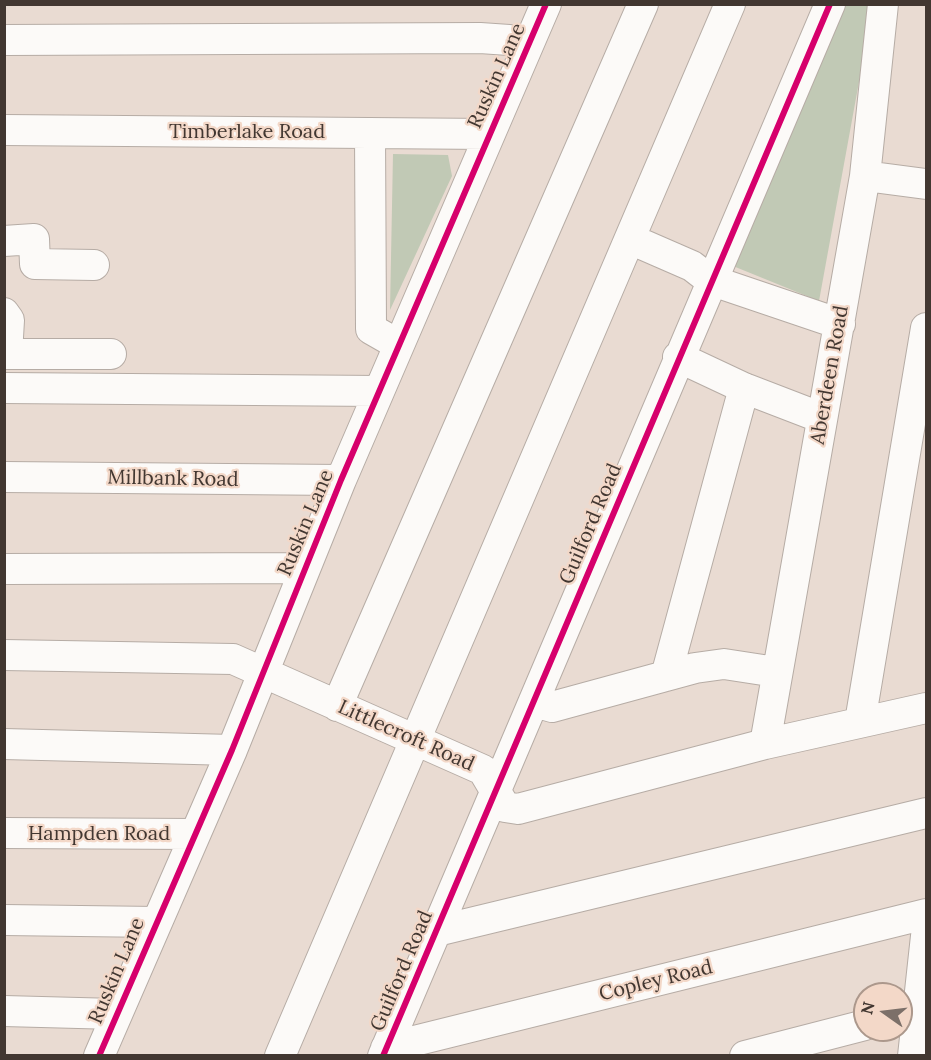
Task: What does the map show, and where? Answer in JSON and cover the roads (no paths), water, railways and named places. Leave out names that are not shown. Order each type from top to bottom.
[{"type":"street","name":"Ruskin Lane","points":[[99,1056],[232,750],[261,673],[341,480],[546,4]]},
{"type":"street","points":[[337,706],[643,4]]},
{"type":"street","points":[[280,1056],[730,4]]},
{"type":"street","name":"Guilford Road","points":[[384,1052],[496,795],[710,280],[830,4]]},
{"type":"street","name":"Aberdeen Road","points":[[765,744],[865,176],[883,4]]},
{"type":"street","points":[[4,40],[480,38],[509,40],[528,46]]},
{"type":"street","name":"Timberlake Road","points":[[4,130],[490,134]]},
{"type":"street","points":[[370,133],[371,329],[399,345]]},
{"type":"street","points":[[865,176],[927,184]]},
{"type":"street","points":[[4,241],[34,239],[35,264],[94,265]]},
{"type":"street","points":[[630,239],[692,266],[710,280],[840,324]]},
{"type":"street","points":[[4,313],[9,320],[7,354],[111,354]]},
{"type":"street","points":[[860,722],[927,328]]},
{"type":"street","points":[[678,357],[744,388],[822,418]]},
{"type":"street","points":[[4,388],[379,392]]},
{"type":"street","points":[[666,676],[744,388]]},
{"type":"street","name":"Millbank Road","points":[[4,477],[341,480]]},
{"type":"street","points":[[4,569],[305,568]]},
{"type":"street","name":"Littlecroft Road","points":[[4,655],[233,658],[261,673],[483,770],[496,795]]},
{"type":"street","points":[[535,702],[552,707],[695,668],[724,664],[776,672]]},
{"type":"street","points":[[496,795],[505,807],[518,809],[765,744],[927,708]]},
{"type":"street","points":[[4,744],[232,750]]},
{"type":"street","points":[[437,931],[927,813]]},
{"type":"street","name":"Hampden Road","points":[[4,833],[194,834]]},
{"type":"street","name":"Copley Road","points":[[384,1052],[927,914]]},
{"type":"street","points":[[4,920],[156,922]]},
{"type":"street","points":[[913,999],[927,936]]},
{"type":"street","points":[[4,1011],[116,1014]]},
{"type":"street","points":[[745,1056],[853,1028]]}]
